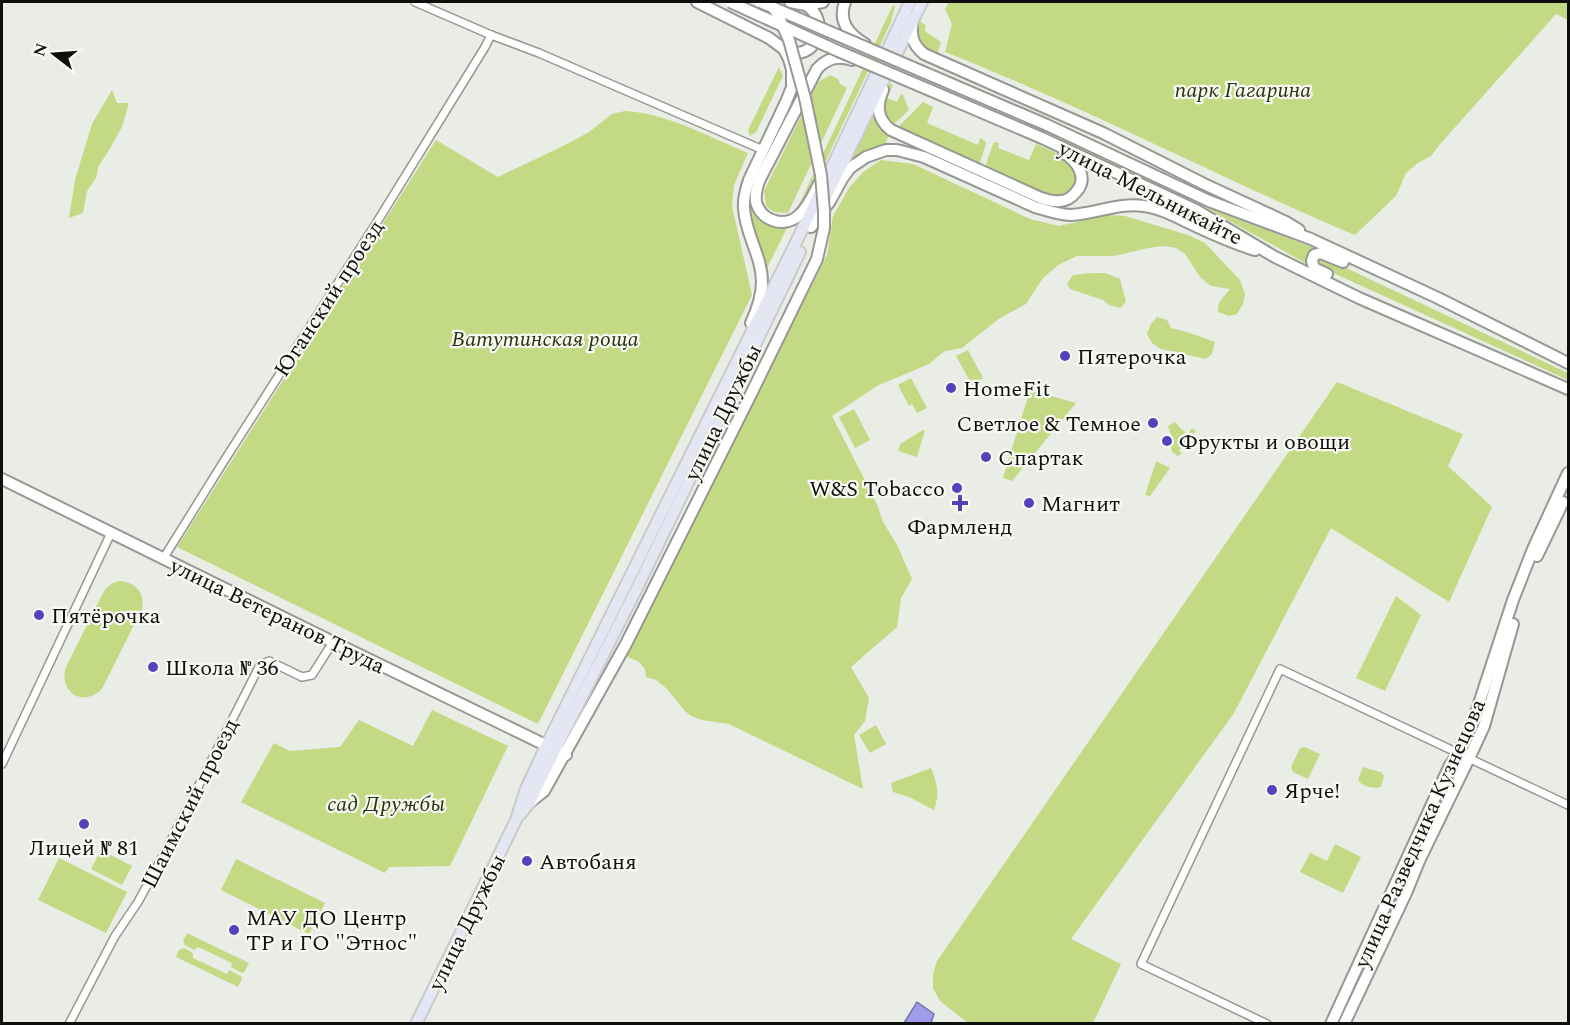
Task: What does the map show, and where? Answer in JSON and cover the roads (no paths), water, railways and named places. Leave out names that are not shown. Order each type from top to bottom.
[{"type":"main road","points":[[697,2],[754,29],[784,49],[799,54],[808,49],[817,38],[818,18],[815,12],[806,5]]},
{"type":"main road","name":"улица Мельникайте","points":[[730,2],[1042,138],[1196,210],[1275,257],[1359,298],[1567,389]]},
{"type":"main road","name":"улица Мельникайте","points":[[760,2],[1047,125],[1209,201],[1311,239],[1569,363]]},
{"type":"main road","points":[[530,802],[544,791],[566,755],[626,644],[817,259],[824,228],[821,175],[789,40],[778,15],[769,2]]},
{"type":"main road","points":[[790,2],[806,5],[823,2]]},
{"type":"main road","points":[[845,2],[842,14],[846,29],[874,51]]},
{"type":"main road","name":"улица Дружбы","points":[[516,820],[530,802],[550,748],[805,224],[910,2]]},
{"type":"main road","name":"улица Дружбы","points":[[416,1023],[516,820],[526,789],[636,590],[922,2]]},
{"type":"main road","points":[[912,21],[912,40],[924,54],[1103,133],[1286,222],[1311,239]]},
{"type":"main road","points":[[740,355],[762,291],[760,267],[746,222],[744,207],[749,180],[792,87],[792,70],[784,49]]},
{"type":"main road","points":[[834,161],[797,217],[786,222],[774,221],[767,218],[758,208],[756,195],[760,179],[812,78],[823,62],[829,59],[846,58],[869,64]]},
{"type":"main road","points":[[889,67],[878,108],[880,118],[891,130],[1041,198],[1067,200],[1080,188],[1082,180],[1079,167],[1068,156],[1053,148],[1042,138]]},
{"type":"main road","points":[[812,227],[850,168],[878,152],[897,150],[924,157],[1051,212],[1070,215],[1128,205],[1142,205],[1156,208],[1248,248],[1275,257]]},
{"type":"main road","points":[[1378,270],[1362,268],[1321,253],[1314,255],[1312,261],[1314,268],[1370,295],[1392,311]]},
{"type":"main road","name":"улица Разведчика Кузнецова","points":[[1331,1023],[1450,765],[1458,754],[1473,722],[1513,600],[1533,549],[1569,473]]},
{"type":"main road","name":"улица Ветеранов Труда","points":[[2,479],[566,755]]},
{"type":"main road","name":"улица Разведчика Кузнецова","points":[[1344,1023],[1484,726],[1530,574],[1569,489]]},
{"type":"street","points":[[415,2],[763,150]]},
{"type":"street","name":"Юганский проезд","points":[[163,559],[377,222],[491,35]]},
{"type":"street","points":[[2,764],[111,533]]},
{"type":"street","name":"Шаимский проезд","points":[[69,1023],[115,936],[138,902],[164,854],[260,665],[269,661],[302,677],[312,675],[333,642]]},
{"type":"street","points":[[1267,1023],[1142,964],[1280,669],[1569,805]]},
{"type":"place","name":"Пятерочка","points":[[1065,356]]},
{"type":"place","name":"HomeFit","points":[[951,388]]},
{"type":"place","name":"Светлое & Темное","points":[[1153,423]]},
{"type":"place","name":"Фрукты и овощи","points":[[1167,441]]},
{"type":"place","name":"Спартак","points":[[986,457]]},
{"type":"place","name":"W&S Tobacco","points":[[957,488]]},
{"type":"place","name":"Фармленд","points":[[960,503]]},
{"type":"place","name":"Магнит","points":[[1029,503]]},
{"type":"place","name":"Пятёрочка","points":[[39,615]]},
{"type":"place","name":"Школа № 36","points":[[153,667]]},
{"type":"place","name":"Ярче!","points":[[1272,790]]},
{"type":"place","name":"Лицей № 81","points":[[84,824]]},
{"type":"place","name":"Автобаня","points":[[527,861]]},
{"type":"place","name":"МАУ ДО Центр ТР и ГО \"Этнос\"","points":[[234,930]]},
{"type":"park label","name":"парк Гагарина","points":[[1243,89]]},
{"type":"park label","name":"Ватутинская роща","points":[[545,338]]},
{"type":"park label","name":"сад Дружбы","points":[[386,803]]}]
